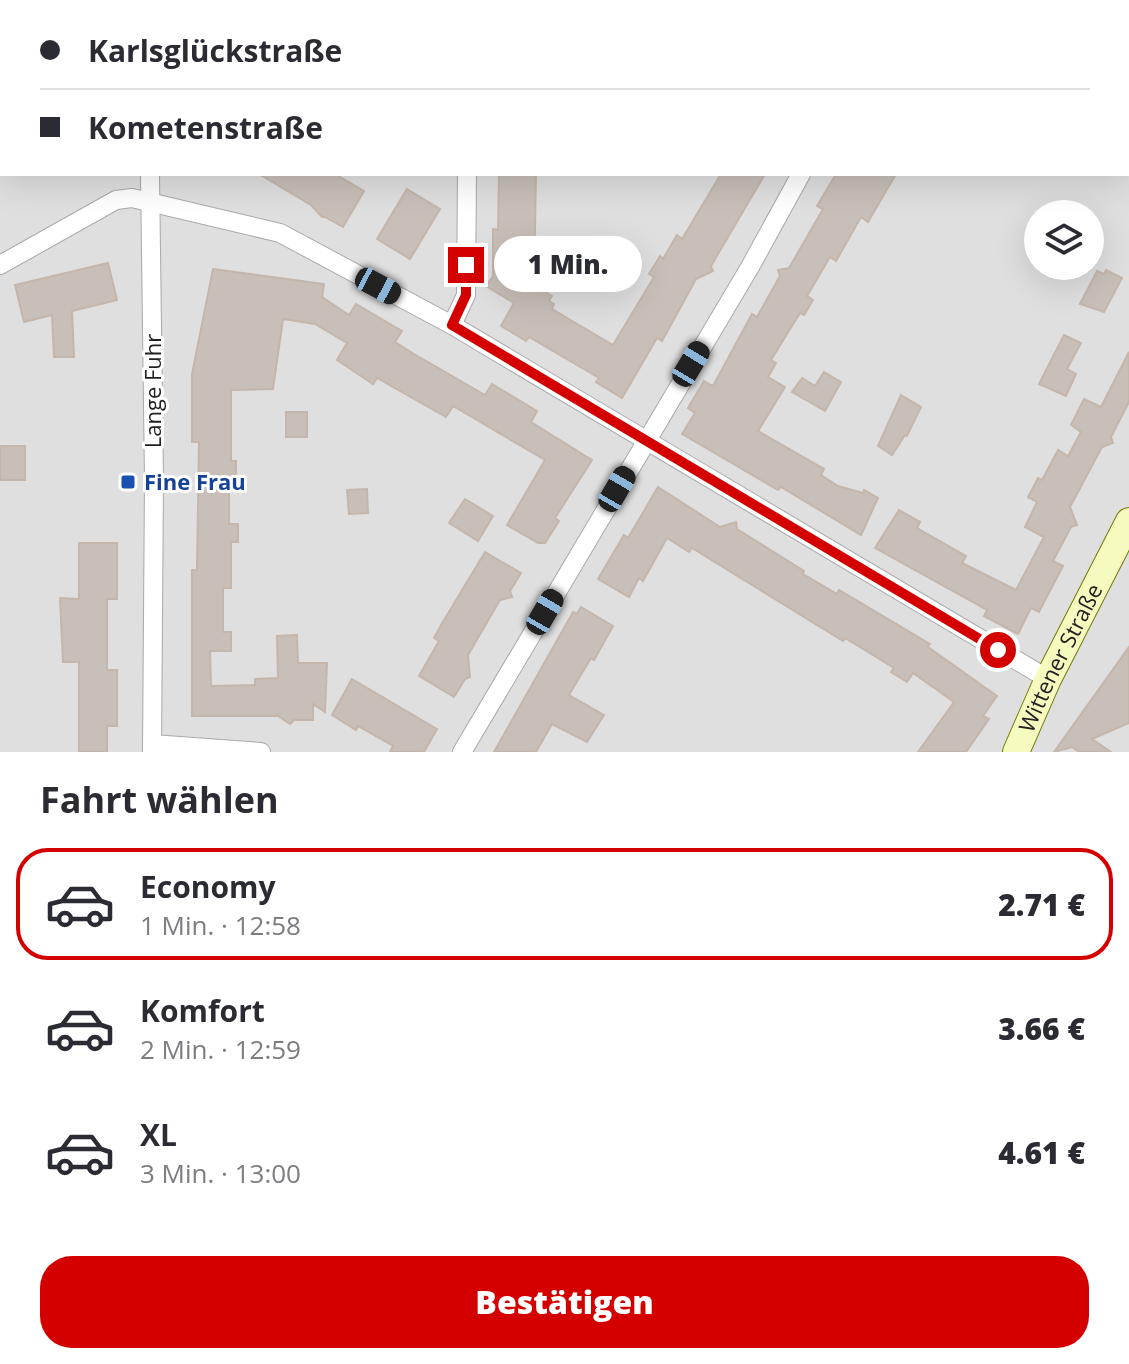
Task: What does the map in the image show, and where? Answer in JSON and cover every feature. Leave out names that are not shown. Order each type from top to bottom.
[{"type":"main road","name":"Wittener Straße","points":[[1016,752],[1048,679],[1129,521]]},
{"type":"street","name":"Lange Fuhr","points":[[150,176],[154,480],[152,748]]},
{"type":"street","points":[[452,325],[466,295],[467,176]]},
{"type":"street","points":[[462,752],[750,267],[800,176]]},
{"type":"street","points":[[0,265],[116,200],[132,198],[280,233],[452,325],[1048,679]]},
{"type":"street","points":[[152,748],[261,752]]},
{"type":"shaded area","points":[[0,176],[1129,176],[1129,752],[0,752]]},
{"type":"building","points":[[262,176],[338,176],[364,191],[343,227],[322,217],[311,205]]},
{"type":"building","points":[[499,176],[536,176],[534,285],[552,296],[549,301],[554,304],[552,309],[613,345],[654,277],[649,274],[660,256],[663,259],[677,235],[682,239],[720,176],[764,176],[711,266],[713,271],[696,279],[662,341],[657,338],[622,398],[596,382],[599,378],[529,337],[526,341],[501,326],[514,303],[486,286],[493,276],[493,229],[498,230]]},
{"type":"building","points":[[835,176],[895,176],[868,222],[861,217],[836,261],[830,257],[807,296],[813,300],[804,315],[800,313],[771,360],[776,363],[768,377],[785,387],[758,431],[824,469],[821,475],[838,486],[863,493],[864,490],[878,498],[861,535],[781,487],[778,490],[682,434],[695,413],[688,408],[704,381],[713,386],[752,314],[757,317],[780,276],[778,270],[789,268],[823,209],[817,206]]},
{"type":"building","points":[[407,189],[440,209],[410,259],[377,239]]},
{"type":"building","points":[[108,263],[117,300],[72,311],[74,357],[54,357],[52,315],[24,322],[15,285]]},
{"type":"building","points":[[213,269],[324,284],[322,297],[349,315],[356,304],[402,331],[395,342],[485,395],[492,384],[537,411],[531,422],[592,460],[555,518],[559,521],[545,543],[538,543],[507,525],[545,460],[453,406],[446,417],[377,378],[373,384],[337,360],[347,343],[315,324],[283,319],[273,389],[231,390],[231,461],[236,461],[236,480],[229,480],[229,524],[238,524],[238,542],[231,542],[231,588],[223,588],[223,632],[231,632],[231,651],[210,651],[211,686],[255,685],[255,679],[278,678],[277,636],[297,635],[298,663],[327,663],[325,712],[313,704],[313,720],[294,720],[290,724],[278,716],[192,716],[192,570],[197,570],[199,442],[192,442],[192,374]]},
{"type":"building","points":[[1106,270],[1122,278],[1104,312],[1080,304],[1092,280],[1104,280]]},
{"type":"building","points":[[1064,335],[1081,343],[1067,369],[1076,374],[1066,396],[1039,384]]},
{"type":"building","points":[[1129,352],[1129,402],[1111,437],[1113,443],[1102,447],[1070,507],[1077,525],[1071,527],[1053,561],[1063,566],[1039,612],[1031,608],[1018,634],[984,616],[987,610],[875,548],[899,510],[920,522],[917,528],[966,556],[962,563],[1016,590],[1044,537],[1025,527],[1037,502],[1028,497],[1038,478],[1042,480],[1058,450],[1068,456],[1081,432],[1071,425],[1084,399],[1101,407]]},
{"type":"building","points":[[824,372],[841,382],[825,411],[792,392],[802,378],[815,386]]},
{"type":"building","points":[[901,395],[921,407],[907,436],[892,455],[878,446]]},
{"type":"building","points":[[286,412],[307,412],[307,437],[286,437]]},
{"type":"building","points":[[0,446],[25,446],[25,480],[0,480]]},
{"type":"building","points":[[658,487],[720,527],[736,522],[737,529],[804,571],[803,574],[837,594],[839,590],[930,644],[928,647],[997,696],[983,716],[989,719],[966,752],[918,752],[954,702],[913,673],[907,682],[891,672],[894,668],[845,638],[843,641],[692,548],[689,552],[667,538],[643,581],[639,578],[629,597],[598,579],[624,535],[628,538]]},
{"type":"building","points":[[367,489],[368,513],[349,514],[347,490]]},
{"type":"building","points":[[465,499],[493,516],[478,541],[449,523]]},
{"type":"building","points":[[79,543],[117,543],[117,599],[107,599],[107,670],[117,670],[117,726],[107,726],[107,752],[79,752],[79,662],[63,662],[60,598],[79,599]]},
{"type":"building","points":[[485,552],[521,573],[510,591],[512,597],[500,600],[468,655],[470,677],[465,679],[454,697],[419,676],[439,641],[434,638]]},
{"type":"building","points":[[581,607],[613,626],[569,695],[604,715],[587,742],[552,724],[536,752],[494,752],[573,612],[577,614]]},
{"type":"building","points":[[1129,647],[1129,723],[1092,739],[1111,752],[1079,752],[1072,747],[1054,752]]},
{"type":"building","points":[[352,679],[437,729],[424,752],[390,752],[393,746],[358,726],[356,730],[332,715]]},
{"type":"place","name":"Fine Frau","points":[[128,482]]},
{"type":"route","points":[[466,265],[466,295],[452,325],[998,650]]}]
